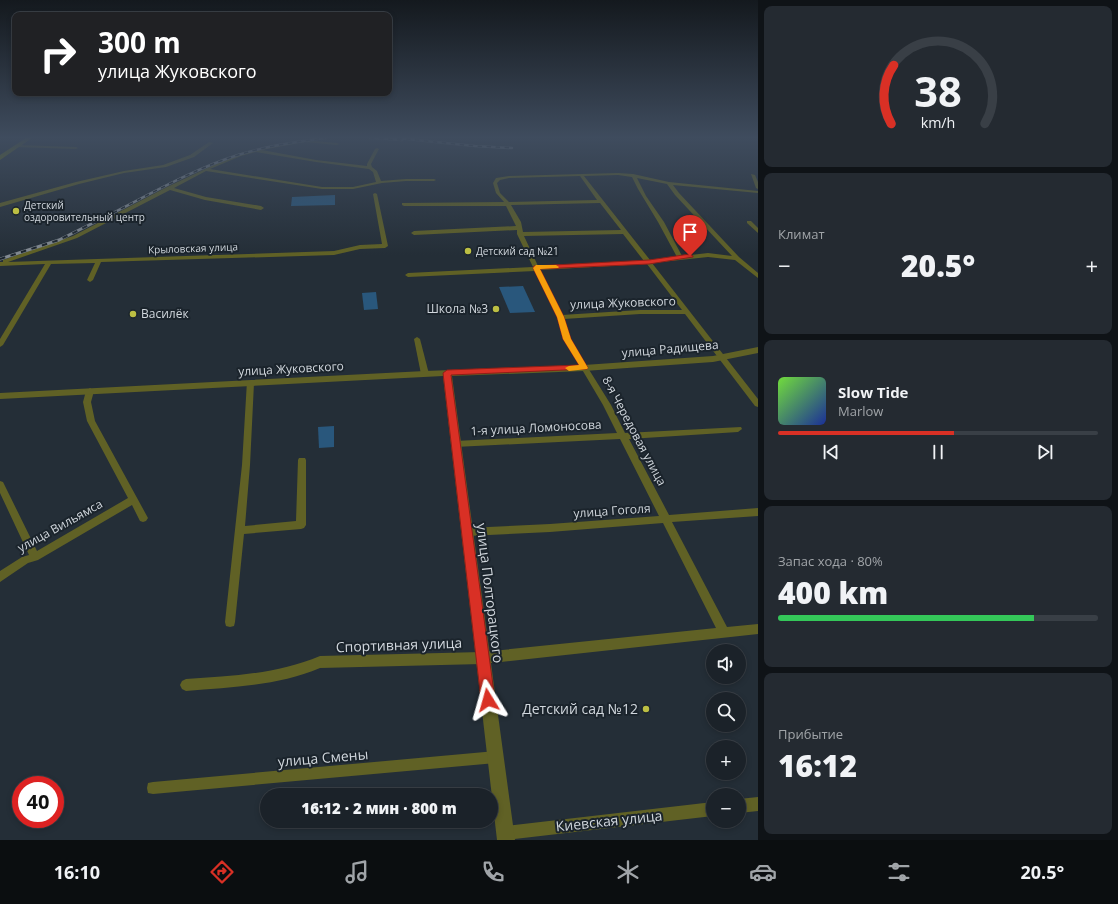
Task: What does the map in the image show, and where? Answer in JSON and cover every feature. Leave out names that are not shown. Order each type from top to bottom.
[{"type":"street","points":[[0,205],[102,177]]},
{"type":"street","points":[[0,264],[65,241],[191,177]]},
{"type":"street","points":[[252,177],[322,188],[353,188],[406,180],[434,180]]},
{"type":"street","points":[[377,177],[379,183]]},
{"type":"street","name":"8-я Чередовая улица","points":[[508,177],[498,179],[495,183],[498,193],[508,204],[518,222],[519,231],[560,317],[567,339],[604,399],[724,632]]},
{"type":"street","points":[[583,177],[758,404]]},
{"type":"street","points":[[634,177],[639,191],[665,229],[668,239],[680,257]]},
{"type":"street","points":[[645,177],[669,183],[758,192]]},
{"type":"street","points":[[754,177],[758,188]]},
{"type":"street","points":[[669,183],[677,194],[737,258],[758,276]]},
{"type":"street","points":[[169,188],[205,198],[261,208]]},
{"type":"street","name":"Крыловская улица","points":[[0,264],[334,253],[360,247],[385,246],[375,194]]},
{"type":"street","points":[[404,204],[508,204],[601,200]]},
{"type":"street","points":[[749,222],[758,231]]},
{"type":"street","points":[[414,233],[519,231],[625,232]]},
{"type":"street","points":[[408,275],[649,262],[680,257],[708,255],[737,258]]},
{"type":"street","points":[[90,280],[99,261]]},
{"type":"street","points":[[0,345],[49,262]]},
{"type":"street","name":"улица Жуковского","points":[[560,317],[640,312],[687,312]]},
{"type":"street","points":[[417,339],[425,374]]},
{"type":"street","name":"улица Радищева","points":[[584,368],[680,362],[722,357],[758,350]]},
{"type":"street","name":"улица Жуковского","points":[[0,396],[90,390],[584,368]]},
{"type":"street","name":"улица Полторацкого","points":[[447,373],[482,658],[506,836]]},
{"type":"street","points":[[230,622],[246,465],[250,383]]},
{"type":"street","points":[[90,390],[87,402],[90,421],[143,518]]},
{"type":"street","name":"1-я улица Ломоносова","points":[[455,444],[623,437],[738,429]]},
{"type":"street","points":[[239,530],[301,525],[302,460]]},
{"type":"street","points":[[0,484],[34,556]]},
{"type":"street","name":"улица Вильямса","points":[[0,577],[25,560],[133,500]]},
{"type":"street","name":"улица Гоголя","points":[[467,532],[758,512]]},
{"type":"street","name":"Спортивная улица","points":[[186,684],[263,679],[303,670],[320,662],[482,658],[758,629]]},
{"type":"street","name":"улица Смены","points":[[153,788],[496,756]]},
{"type":"street","points":[[746,805],[758,804]]},
{"type":"street","name":"Киевская улица","points":[[506,836],[706,810]]},
{"type":"shaded area","points":[[335,195],[335,205],[291,206],[292,197]]},
{"type":"shaded area","points":[[523,286],[535,312],[510,313],[499,287]]},
{"type":"shaded area","points":[[376,292],[378,309],[364,310],[362,293]]},
{"type":"shaded area","points":[[334,426],[334,447],[319,448],[318,427]]},
{"type":"railway","points":[[97,221],[184,177]]},
{"type":"railway","points":[[0,259],[59,240],[97,221]]},
{"type":"slow traffic","points":[[556,267],[536,268],[560,317],[567,339],[584,368],[569,368]]},
{"type":"place","name":"Детский оздоровительный центр","points":[[16,211]]},
{"type":"place","name":"Детский сад №21","points":[[468,251]]},
{"type":"place","name":"Школа №3","points":[[496,309]]},
{"type":"place","name":"Василёк","points":[[133,314]]},
{"type":"place","name":"Детский сад №12","points":[[646,709]]},
{"type":"route","points":[[488,700],[447,373],[584,368],[567,339],[560,317],[536,268],[649,262],[690,256]]}]
